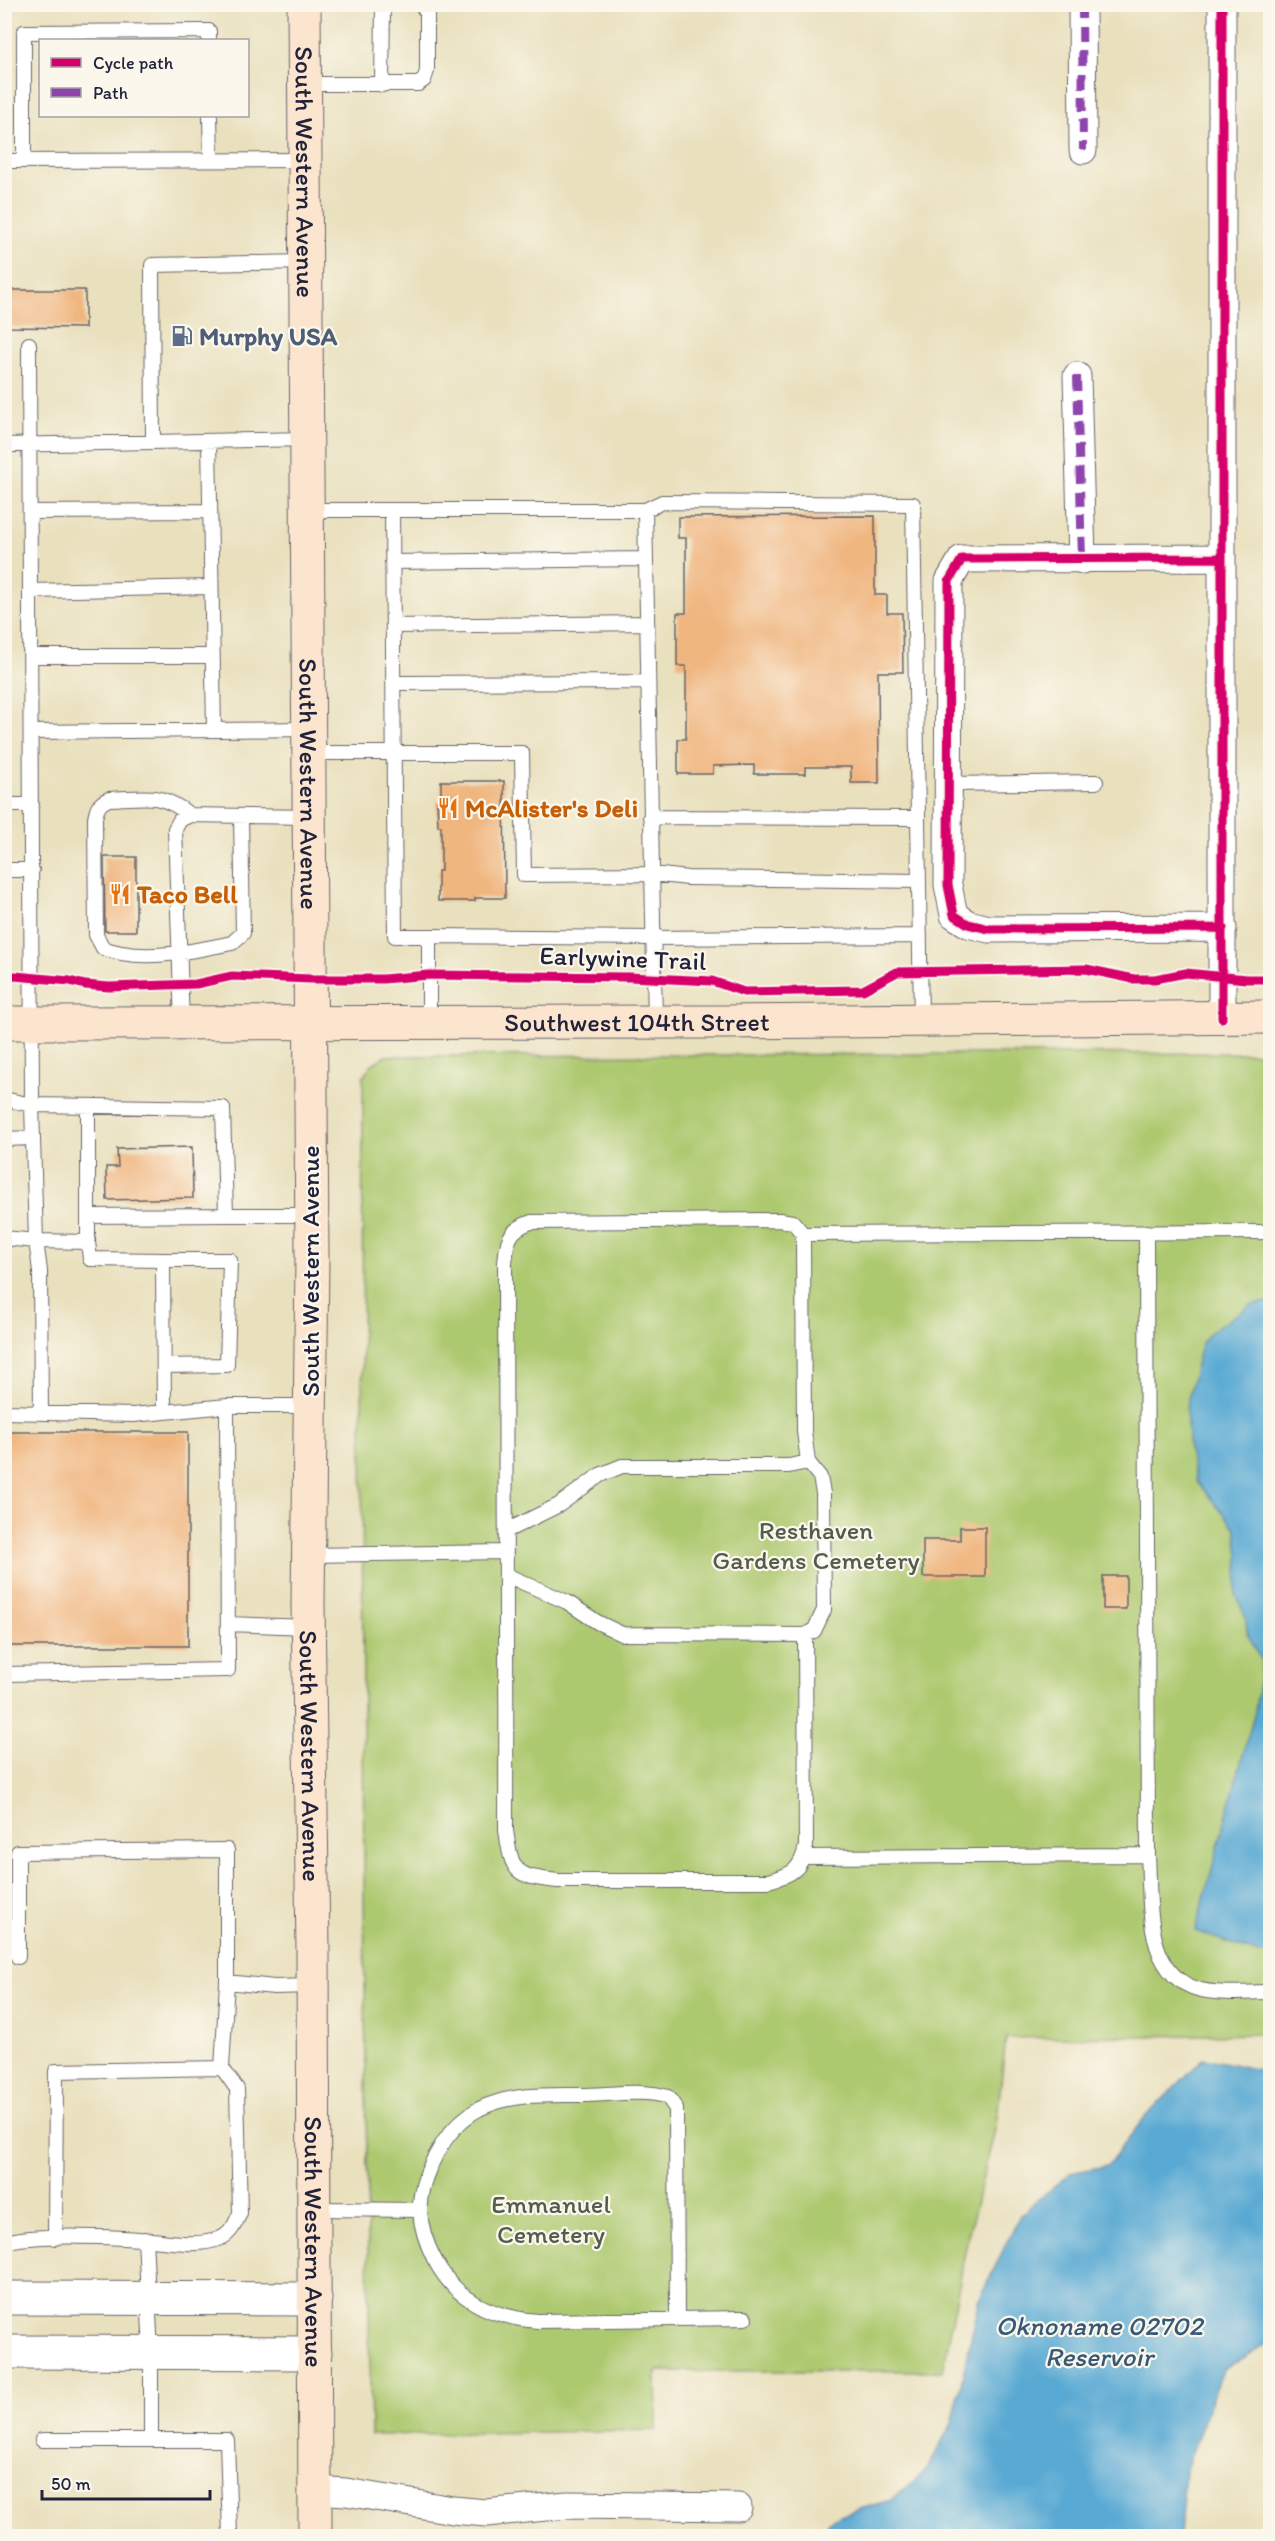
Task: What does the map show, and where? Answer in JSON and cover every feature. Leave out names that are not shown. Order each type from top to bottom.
[{"type":"main road","name":"South Western Avenue","points":[[304,4],[312,1215],[308,1626],[313,1986],[315,2536]]},
{"type":"main road","name":"Southwest 104th Street","points":[[19,1023],[311,1024],[1270,1017]]},
{"type":"street","points":[[1082,4],[1083,150]]},
{"type":"street","points":[[1222,4],[1222,1018]]},
{"type":"street","points":[[1077,376],[1082,560]]},
{"type":"street","points":[[1222,558],[962,559],[949,581],[948,885],[954,915],[968,924],[989,929],[1223,928]]},
{"type":"street","points":[[4,2298],[315,2299]]},
{"type":"street","points":[[4,2352],[315,2353]]},
{"type":"street","points":[[315,2490],[346,2492],[453,2510],[486,2513],[567,2505],[738,2507]]},
{"type":"lane","points":[[382,85],[383,4]]},
{"type":"lane","points":[[304,84],[412,86],[424,80],[427,70],[427,13],[421,4]]},
{"type":"lane","points":[[24,161],[24,32],[209,31],[209,39]]},
{"type":"lane","points":[[210,117],[211,159]]},
{"type":"lane","points":[[4,161],[305,160]]},
{"type":"lane","points":[[153,442],[152,265],[306,262]]},
{"type":"lane","points":[[29,344],[32,870],[19,1023],[32,1105],[36,1241],[40,1271],[41,1413]]},
{"type":"lane","points":[[4,445],[307,439]]},
{"type":"lane","points":[[209,441],[214,730]]},
{"type":"lane","points":[[308,510],[645,510],[662,502],[913,504],[921,1021]]},
{"type":"lane","points":[[392,510],[395,936],[653,938],[920,936]]},
{"type":"lane","points":[[645,510],[655,1022]]},
{"type":"lane","points":[[30,512],[210,511]]},
{"type":"lane","points":[[392,562],[645,559]]},
{"type":"lane","points":[[31,591],[212,587]]},
{"type":"lane","points":[[393,626],[647,623]]},
{"type":"lane","points":[[31,656],[212,656]]},
{"type":"lane","points":[[394,683],[648,682]]},
{"type":"lane","points":[[32,732],[214,730],[394,754],[522,753],[524,875],[651,874],[688,878],[919,881]]},
{"type":"lane","points":[[949,784],[1096,782]]},
{"type":"lane","points":[[190,815],[172,802],[159,798],[109,799],[97,808],[94,818],[96,935],[103,948],[121,954],[179,953],[232,943],[243,933],[242,816]]},
{"type":"lane","points":[[4,805],[32,805]]},
{"type":"lane","points":[[182,1023],[175,829],[180,820],[190,815],[310,817]]},
{"type":"lane","points":[[650,817],[918,818]]},
{"type":"lane","points":[[4,870],[32,870]]},
{"type":"lane","points":[[429,936],[429,1023]]},
{"type":"lane","points":[[4,1099],[32,1105],[223,1108],[225,1215]]},
{"type":"lane","points":[[88,1106],[90,1258],[230,1260],[227,1365],[164,1366]]},
{"type":"lane","points":[[4,1139],[33,1138]]},
{"type":"lane","points":[[88,1216],[312,1215]]},
{"type":"lane","points":[[506,1575],[567,1602],[597,1622],[622,1634],[804,1635],[814,1631],[824,1610],[823,1493],[820,1478],[808,1462],[804,1431],[803,1234],[793,1222],[779,1220],[543,1222],[520,1226],[512,1232],[505,1263],[506,1830],[511,1862],[518,1872],[526,1876],[558,1881],[768,1881],[791,1873],[800,1866],[806,1846],[804,1635]]},
{"type":"lane","points":[[1146,1232],[1149,1855],[1154,1940],[1164,1963],[1176,1977],[1187,1985],[1221,1993],[1270,1992]]},
{"type":"lane","points":[[803,1234],[1270,1232]]},
{"type":"lane","points":[[4,1238],[88,1242]]},
{"type":"lane","points":[[163,1260],[164,1412]]},
{"type":"lane","points":[[4,1674],[228,1670],[227,1406]]},
{"type":"lane","points":[[4,1412],[133,1415],[227,1406],[309,1406]]},
{"type":"lane","points":[[506,1531],[559,1505],[600,1475],[621,1466],[789,1466],[808,1462]]},
{"type":"lane","points":[[308,1555],[506,1552]]},
{"type":"lane","points":[[228,1624],[308,1626]]},
{"type":"lane","points":[[4,2243],[26,2238],[204,2242],[223,2238],[236,2223],[240,2213],[237,2089],[222,2068],[227,1982],[227,1850],[18,1852],[18,1957]]},
{"type":"lane","points":[[804,1857],[1149,1855]]},
{"type":"lane","points":[[227,1982],[274,1987],[313,1986]]},
{"type":"lane","points":[[55,2238],[56,2072],[222,2068]]},
{"type":"lane","points":[[677,2319],[676,2109],[668,2097],[644,2094],[529,2095],[494,2103],[476,2111],[459,2123],[443,2141],[425,2180],[420,2210],[425,2238],[436,2262],[446,2277],[465,2297],[493,2312],[538,2321],[677,2319],[746,2318]]},
{"type":"lane","points":[[314,2209],[420,2210]]},
{"type":"lane","points":[[145,2239],[151,2352],[151,2440]]},
{"type":"lane","points":[[42,2440],[227,2440],[230,2536]]},
{"type":"green space","name":"Resthaven Gardens Cemetery","points":[[1270,1053],[1270,2034],[1006,2038],[996,2126],[968,2236],[943,2371],[656,2371],[657,2430],[371,2435],[364,1926],[362,1418],[363,1078],[371,1065],[385,1056]]},
{"type":"water","points":[[1270,1302],[1270,1954],[1259,1954],[1195,1931],[1255,1711],[1262,1661],[1247,1634],[1246,1619],[1236,1594],[1239,1556],[1236,1529],[1197,1482],[1189,1452],[1186,1408],[1201,1344],[1212,1331],[1252,1304]]},
{"type":"water","name":"Oknoname 02702 Reservoir","points":[[1204,2058],[1259,2070],[1270,2062],[1270,2342],[1223,2370],[1185,2471],[1180,2536],[828,2536],[827,2524],[840,2515],[891,2500],[927,2470],[953,2420],[980,2298],[1020,2215],[1070,2173],[1107,2166],[1145,2117]]},
{"type":"building","points":[[4,290],[85,290],[85,328],[4,327]]},
{"type":"building","points":[[875,516],[875,595],[887,595],[887,613],[902,613],[903,672],[878,672],[879,783],[851,783],[851,767],[805,767],[805,774],[754,774],[754,765],[713,766],[713,774],[678,774],[678,739],[686,739],[686,666],[677,666],[677,613],[686,613],[686,538],[678,538],[678,517]]},
{"type":"building","points":[[441,781],[504,781],[505,898],[438,901],[441,826],[438,826],[437,801],[441,801]]},
{"type":"building","name":"Taco Bell","points":[[104,857],[136,857],[136,931],[105,931]]},
{"type":"building","points":[[192,1147],[193,1198],[107,1200],[106,1167],[118,1167],[117,1149]]},
{"type":"building","points":[[4,1432],[188,1432],[188,1646],[4,1646]]},
{"type":"building","points":[[960,1527],[985,1527],[985,1577],[923,1577],[923,1540],[960,1540]]},
{"type":"building","points":[[1103,1576],[1126,1576],[1126,1609],[1103,1609]]},
{"type":"marked path","points":[[1082,4],[1083,150]]},
{"type":"marked path","points":[[1077,376],[1082,560]]},
{"type":"cycle path","points":[[1222,4],[1222,1018]]},
{"type":"cycle path","points":[[1222,558],[962,559],[949,581],[948,885],[954,915],[968,924],[989,929],[1223,928]]},
{"type":"cycle path","name":"Earlywine Trail","points":[[4,975],[109,987],[196,984],[232,976],[311,979],[383,979],[429,975],[629,977],[712,981],[744,992],[863,990],[897,972],[1086,969],[1134,979],[1155,979],[1186,973],[1270,979]]},
{"type":"place","name":"Murphy USA","points":[[182,336]]},
{"type":"place","name":"McAlister's Deli","points":[[448,808]]},
{"type":"place","name":"Taco Bell","points":[[120,894]]},
{"type":"park label","name":"Emmanuel Cemetery","points":[[551,2219]]}]
